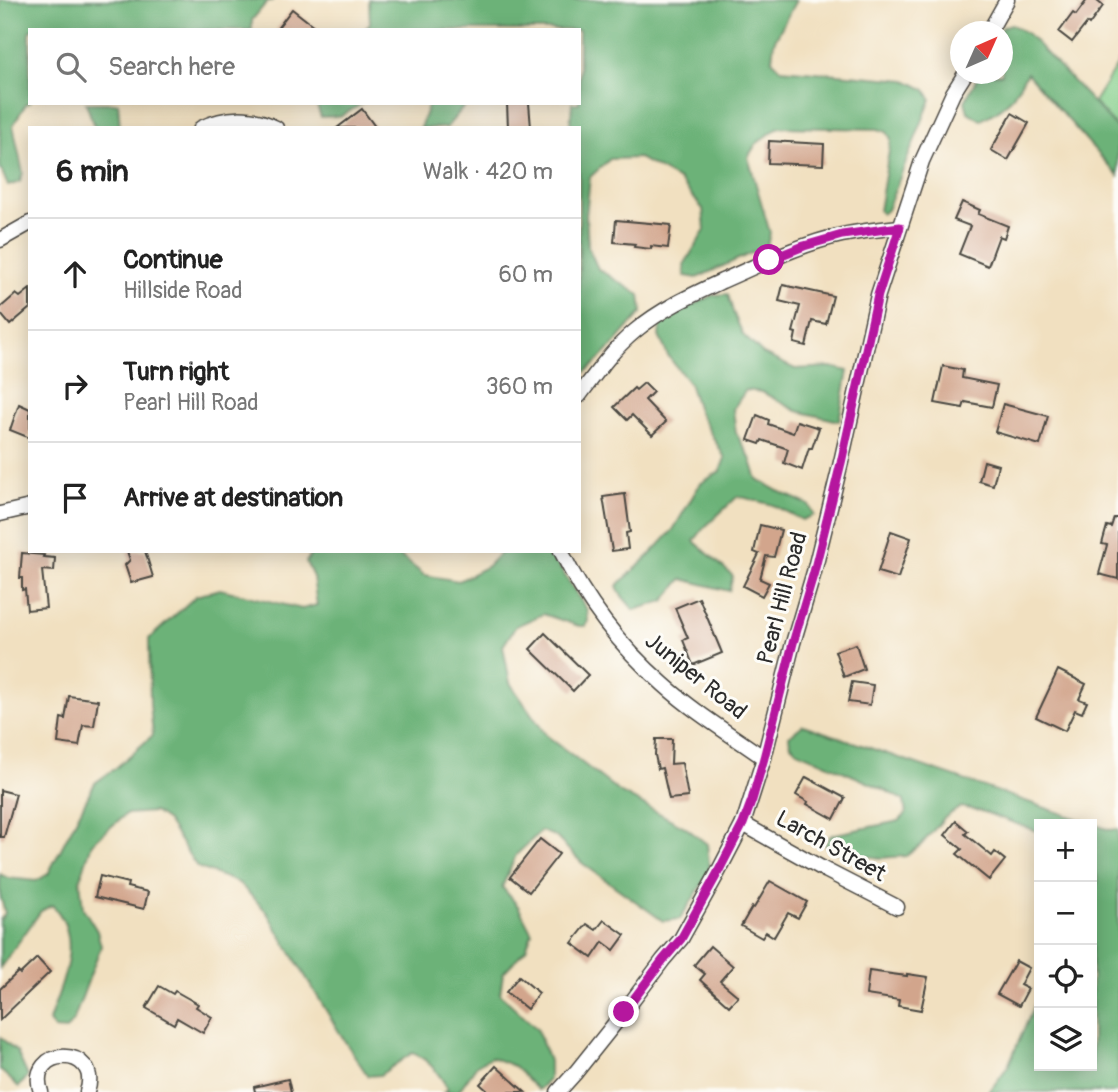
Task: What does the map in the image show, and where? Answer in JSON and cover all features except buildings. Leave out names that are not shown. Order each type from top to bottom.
[{"type":"street","points":[[995,21],[1007,0]]},
{"type":"street","name":"Pearl Hill Road","points":[[558,1092],[681,939],[743,824],[764,758],[836,484],[878,295],[922,161],[958,84]]},
{"type":"street","points":[[206,126],[219,120],[237,118],[254,119],[271,126]]},
{"type":"street","points":[[0,240],[28,224]]},
{"type":"street","points":[[581,393],[634,331],[688,296],[769,260],[821,241],[842,235],[900,227]]},
{"type":"street","points":[[0,514],[28,507]]},
{"type":"street","name":"Juniper Road","points":[[562,553],[591,602],[630,653],[689,705],[764,758]]},
{"type":"street","name":"Larch Street","points":[[743,824],[897,907]]},
{"type":"street","points":[[41,1092],[39,1079],[42,1069],[48,1062],[62,1056],[76,1059],[84,1066],[89,1079],[87,1092]]},
{"type":"green space","points":[[0,0],[273,0],[266,3],[252,20],[252,28],[28,28],[28,103],[13,125],[23,173],[20,182],[8,186],[0,167]]},
{"type":"green space","points":[[369,0],[796,0],[774,42],[772,60],[781,69],[906,80],[926,90],[931,99],[887,210],[882,214],[879,211],[891,139],[887,132],[878,129],[779,127],[756,144],[748,157],[770,233],[767,246],[697,278],[685,276],[684,265],[705,230],[703,209],[679,180],[639,158],[610,159],[590,177],[586,215],[588,247],[598,269],[640,295],[642,312],[603,357],[581,374],[581,126],[570,126],[572,105],[581,105],[581,28],[366,28],[370,23]]},
{"type":"green space","points":[[1013,25],[1028,34],[1118,129],[1118,176],[1027,73],[1011,99],[981,120],[968,112],[965,101],[974,84],[1013,84]]},
{"type":"green space","points":[[1118,63],[1118,129],[1094,102]]},
{"type":"green space","points":[[87,105],[118,105],[120,126],[94,126]]},
{"type":"green space","points":[[317,105],[360,105],[341,116],[321,117]]},
{"type":"green space","points":[[428,105],[465,105],[448,126],[421,126]]},
{"type":"green space","points":[[728,294],[743,335],[763,354],[795,369],[831,367],[848,371],[839,421],[797,411],[762,392],[746,390],[733,409],[736,433],[750,458],[757,479],[809,505],[814,515],[802,520],[773,505],[738,496],[694,541],[733,576],[729,591],[682,579],[664,601],[634,610],[617,586],[673,530],[700,484],[720,471],[725,458],[699,413],[689,383],[668,356],[659,336],[661,320],[713,295]]},
{"type":"green space","points":[[312,553],[396,553],[424,575],[459,581],[488,566],[500,553],[550,553],[587,610],[588,621],[585,626],[579,626],[543,614],[516,626],[503,646],[510,683],[546,735],[621,793],[685,827],[707,844],[710,872],[680,919],[663,921],[582,863],[555,836],[541,831],[516,855],[502,887],[518,906],[532,933],[526,949],[503,973],[500,994],[537,1029],[549,1061],[549,1080],[538,1090],[514,1066],[491,1057],[477,1065],[458,1092],[444,1092],[448,1089],[437,1073],[423,1059],[412,1053],[380,1075],[368,1076],[266,911],[239,883],[197,867],[167,821],[154,812],[126,814],[92,843],[80,880],[83,908],[97,931],[101,946],[74,1019],[66,1030],[54,1029],[49,1021],[64,977],[69,946],[62,918],[52,905],[41,911],[0,968],[0,920],[5,913],[0,895],[0,874],[8,878],[36,881],[48,874],[95,783],[153,735],[149,639],[196,596],[220,589],[302,609],[317,605],[313,577],[306,562]]},
{"type":"green space","points":[[803,725],[1078,819],[1034,819],[1034,830],[984,812],[961,807],[944,818],[921,845],[906,856],[880,858],[831,851],[825,845],[831,835],[899,821],[906,814],[904,801],[797,751],[790,744],[789,736]]},
{"type":"green space","points":[[1097,826],[1110,830],[1118,829],[1118,1092],[989,1092],[1008,1066],[1034,1006],[1034,1071],[1097,1071]]},
{"type":"green space","points":[[0,1037],[17,1052],[28,1076],[19,1087],[0,1070]]},
{"type":"route","points":[[624,1012],[681,939],[743,824],[752,800],[814,572],[878,295],[900,227],[842,235],[769,260]]}]
